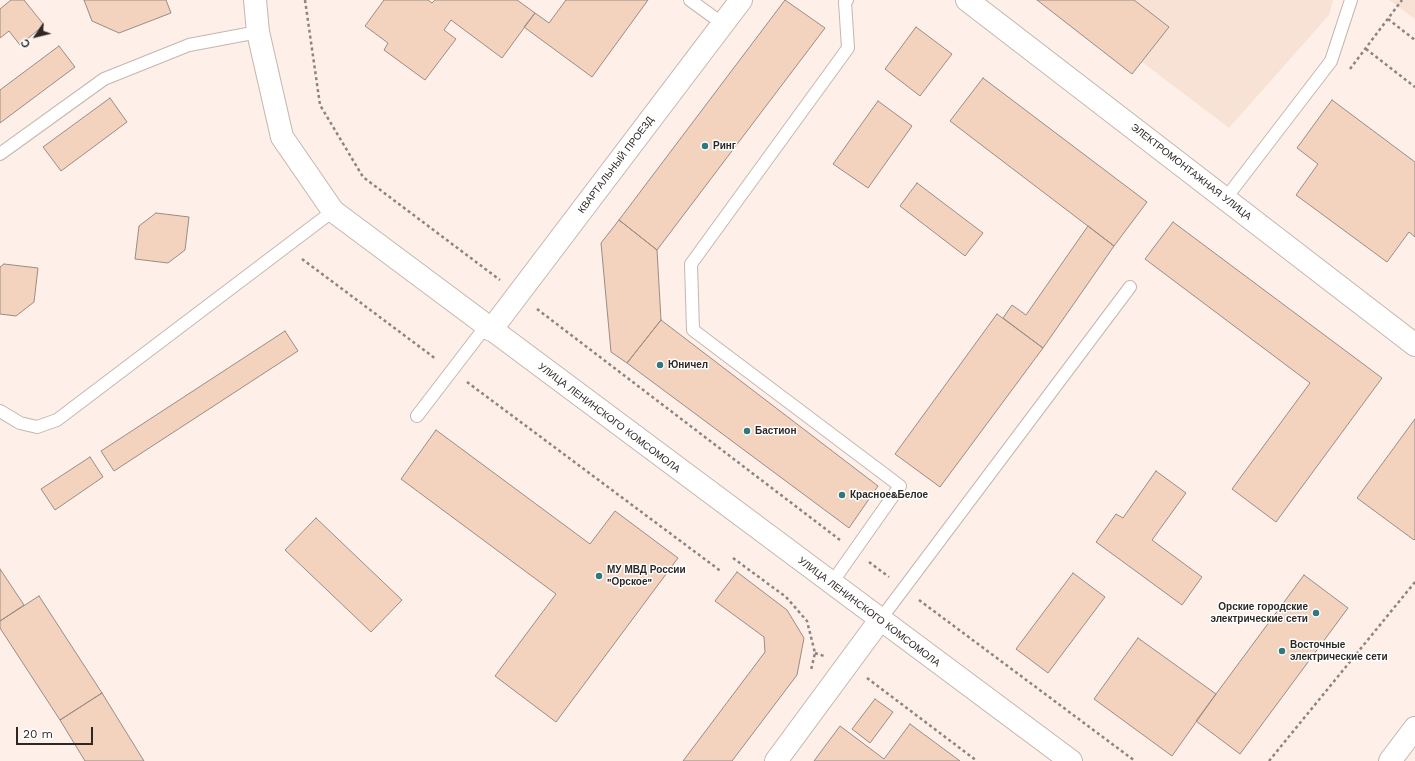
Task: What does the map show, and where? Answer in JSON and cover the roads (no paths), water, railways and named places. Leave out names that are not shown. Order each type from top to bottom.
[{"type":"street","name":"УЛИЦА ЛЕНИНСКОГО КОМСОМОЛА","points":[[255,0],[258,32],[282,137],[333,211],[831,584],[1071,761]]},
{"type":"street","name":"КВАРТАЛЬНЫЙ ПРОЕЗД","points":[[488,328],[518,294],[741,0]]},
{"type":"street","name":"ЭЛЕКТРОМОНТАЖНАЯ УЛИЦА","points":[[967,0],[1415,345]]},
{"type":"street","points":[[776,761],[880,620]]},
{"type":"street","points":[[1390,761],[1415,728]]},
{"type":"lane","points":[[690,0],[723,24]]},
{"type":"lane","points":[[831,584],[855,552],[900,486],[693,330],[691,264],[848,48],[845,2],[847,0]]},
{"type":"lane","points":[[1226,198],[1330,61],[1351,0]]},
{"type":"lane","points":[[0,154],[104,79],[189,45],[258,32]]},
{"type":"lane","points":[[0,411],[20,423],[37,427],[57,420],[333,211]]},
{"type":"lane","points":[[880,620],[1130,287]]},
{"type":"lane","points":[[417,416],[488,328]]},
{"type":"place","name":"Ринг","points":[[705,146]]},
{"type":"place","name":"Юничел","points":[[660,365]]},
{"type":"place","name":"Бастион","points":[[747,431]]},
{"type":"place","name":"Красное&Белое","points":[[842,495]]},
{"type":"place","name":"МУ МВД России \"Орское\"","points":[[599,576]]},
{"type":"place","name":"Орские городские электрические сети","points":[[1316,613]]},
{"type":"place","name":"Восточные электрические сети","points":[[1282,651]]}]
